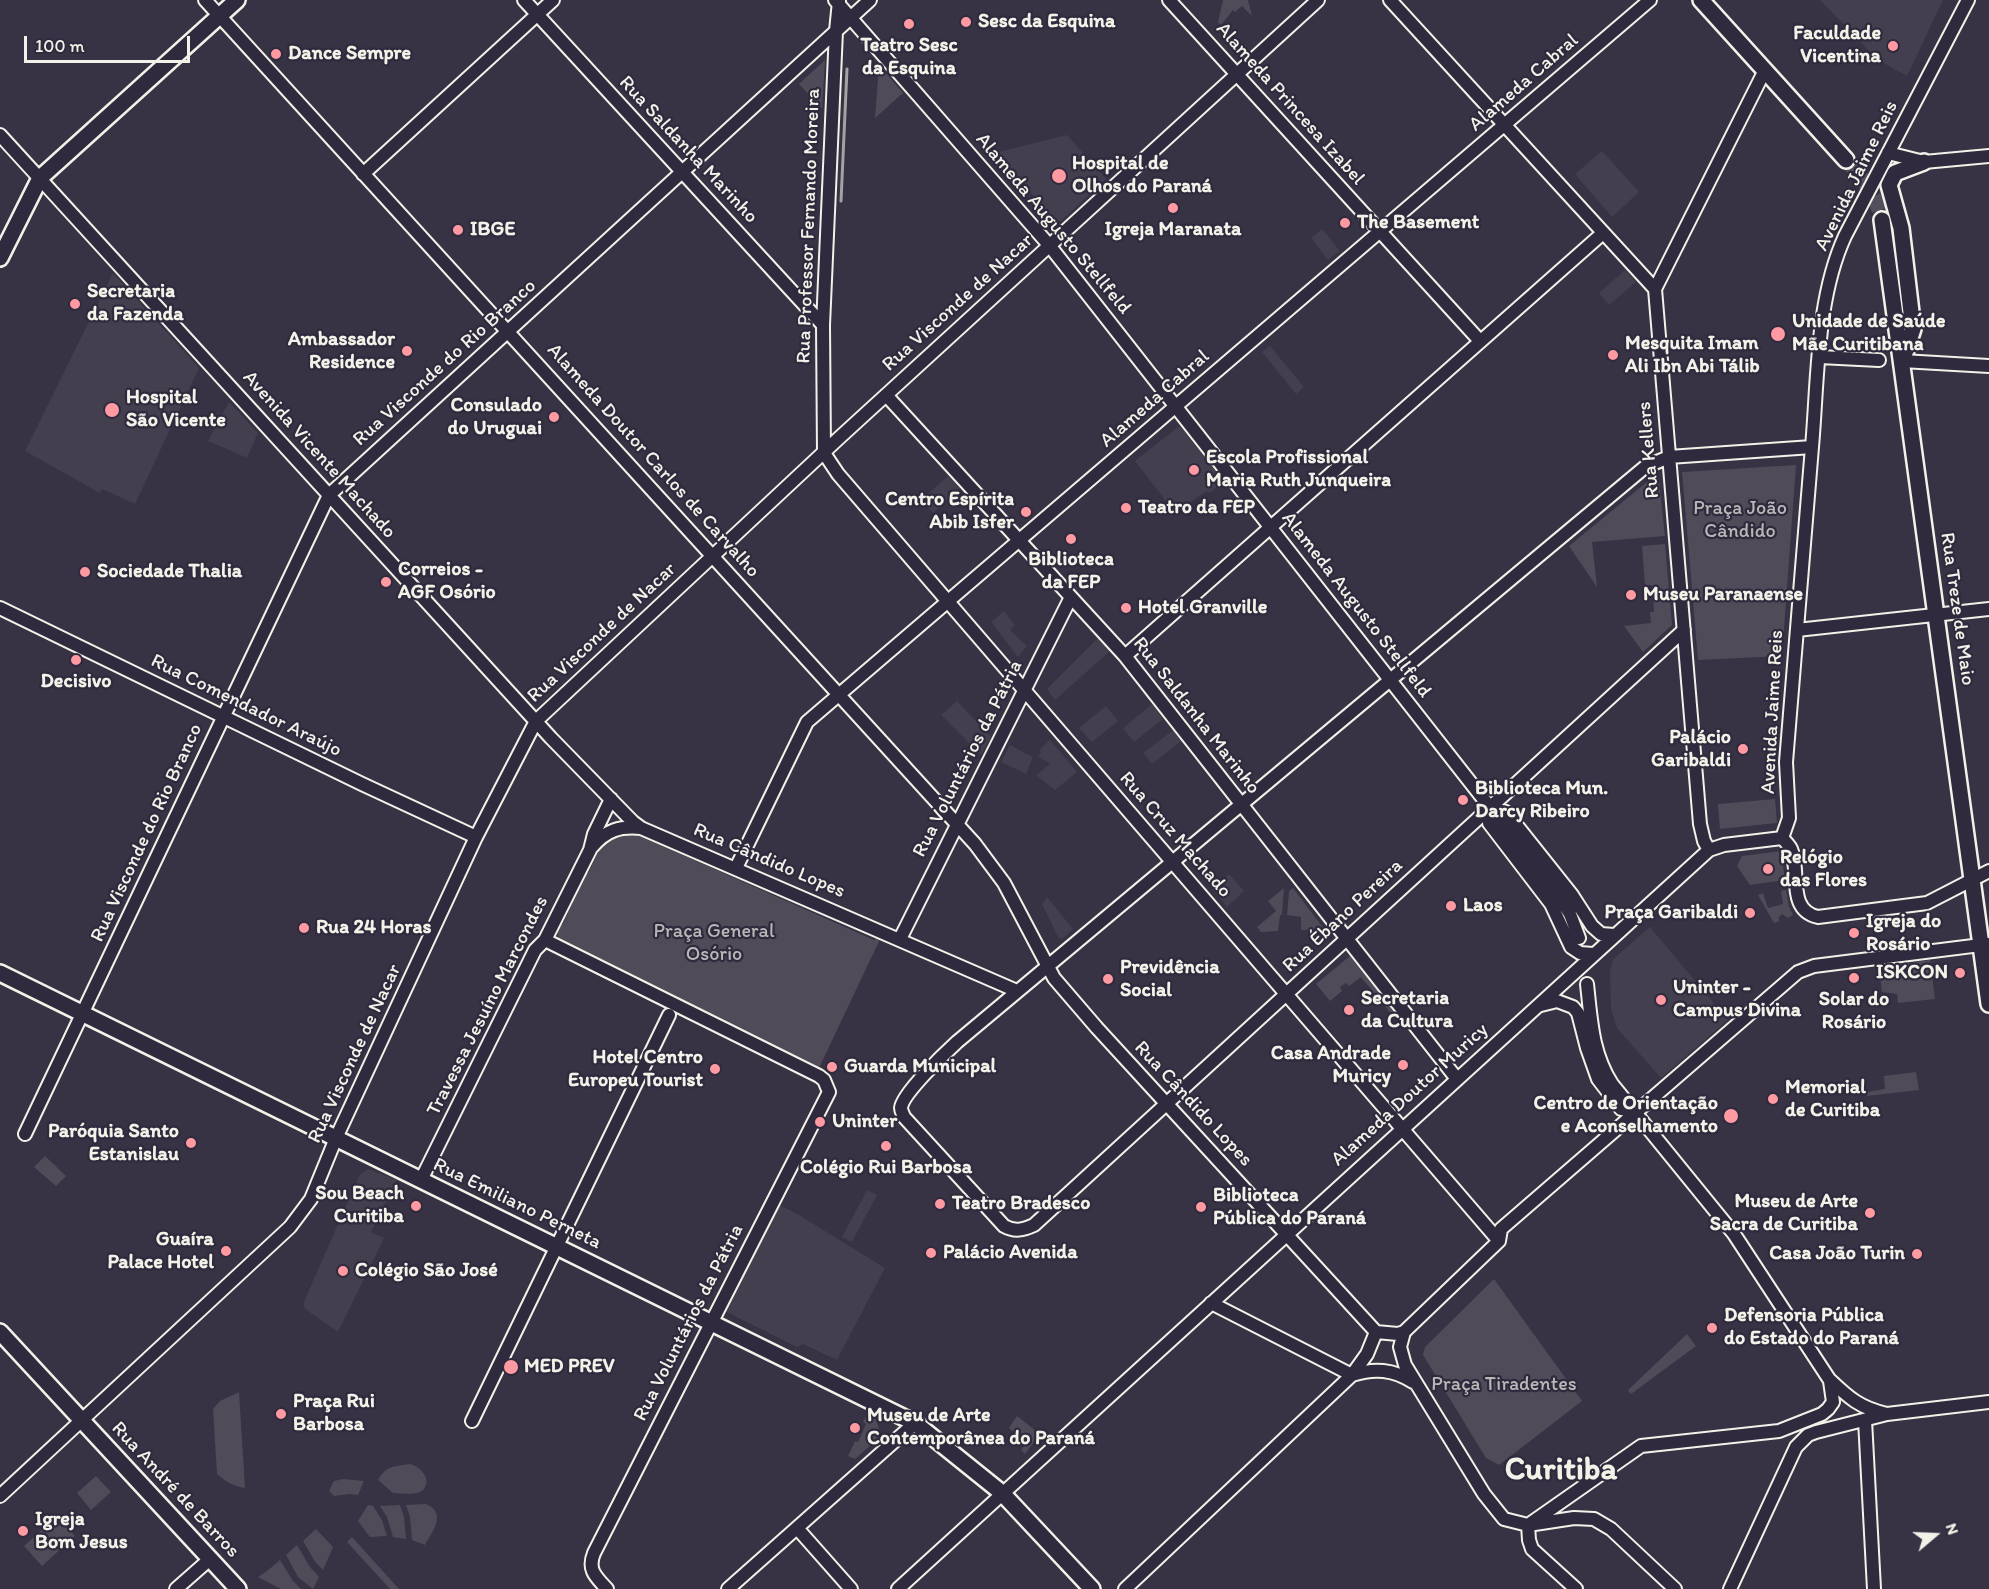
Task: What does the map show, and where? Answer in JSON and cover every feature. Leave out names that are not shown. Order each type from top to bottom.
[{"type":"main road","points":[[0,258],[40,178],[237,0]]},
{"type":"main road","points":[[1701,0],[1846,160]]},
{"type":"main road","points":[[1902,361],[1913,329],[1901,228],[1889,185],[1895,173],[1924,162]]},
{"type":"main road","name":"Rua Treze de Maio","points":[[1882,220],[1972,880],[1985,944],[1989,1004]]},
{"type":"main road","name":"Rua Emiliano Perneta","points":[[0,973],[915,1423],[1002,1493],[1092,1589]]},
{"type":"main road","name":"Rua André de Barros","points":[[0,1332],[238,1589]]},
{"type":"street","name":"Alameda Doutor Carlos de Carvalho","points":[[205,0],[957,824],[1004,883],[1047,966]]},
{"type":"street","name":"Rua Saldanha Marinho","points":[[524,0],[823,326]]},
{"type":"street","points":[[363,174],[553,0]]},
{"type":"street","name":"Rua Visconde do Rio Branco","points":[[25,1134],[329,495],[870,0]]},
{"type":"street","name":"Alameda Princesa Izabel","points":[[1169,0],[1480,341]]},
{"type":"street","name":"Rua Visconde de Nacar","points":[[0,1496],[299,1217],[311,1199],[336,1138],[476,837],[536,721],[886,395],[1318,0]]},
{"type":"street","points":[[1390,0],[1655,289],[1765,70]]},
{"type":"street","name":"Alameda Cabral","points":[[736,868],[807,722],[1650,0]]},
{"type":"street","name":"Avenida Jaime Reis","points":[[1782,838],[1789,818],[1786,775],[1812,447],[1827,297],[1836,257],[1968,0]]},
{"type":"street","name":"Alameda Augusto Stellfeld","points":[[838,1],[1049,246],[1563,902],[1579,938]]},
{"type":"street","name":"Rua Professor Fernando Moreira","points":[[824,453],[823,326],[838,1]]},
{"type":"street","name":"Avenida Vicente Machado","points":[[0,135],[536,721],[611,799]]},
{"type":"street","points":[[1888,153],[1924,162],[1989,156]]},
{"type":"street","points":[[1125,656],[1603,233]]},
{"type":"street","name":"Rua Kellers","points":[[1655,289],[1700,825],[1709,850]]},
{"type":"street","points":[[1820,357],[1880,360]]},
{"type":"street","points":[[1902,361],[1989,366]]},
{"type":"street","name":"Rua Saldanha Marinho","points":[[886,395],[1125,656],[1457,1079]]},
{"type":"street","points":[[1017,991],[1645,467],[1669,457],[1812,447]]},
{"type":"street","name":"Rua Cruz Machado","points":[[824,453],[838,474],[1499,1241]]},
{"type":"street","name":"Rua Voluntários da Pátria","points":[[900,939],[1071,597]]},
{"type":"street","name":"Rua Comendador Araújo","points":[[0,608],[476,837]]},
{"type":"street","points":[[1797,630],[1989,609]]},
{"type":"street","name":"Rua Ébano Pereira","points":[[1017,991],[941,1057],[910,1091],[901,1108],[909,1124],[1004,1226],[1011,1229],[1027,1228],[1040,1220],[1684,630]]},
{"type":"street","name":"Rua Cândido Lopes","points":[[611,799],[641,828],[1017,991]]},
{"type":"street","name":"Travessa Jesuíno Marcondes","points":[[590,850],[594,834],[611,799]]},
{"type":"street","points":[[1593,954],[1580,953],[1571,947],[1551,904],[1489,823],[1490,808],[1506,812],[1572,895],[1592,926],[1601,934],[1614,935]]},
{"type":"street","name":"Travessa Jesuíno Marcondes","points":[[422,1180],[535,950],[545,940],[590,850],[600,837],[610,831],[621,828],[641,828]]},
{"type":"street","points":[[1782,838],[1791,850],[1798,896],[1806,913],[1811,915],[1824,916],[1920,904],[1989,871]]},
{"type":"street","name":"Alameda Doutor Muricy","points":[[898,1589],[1709,850],[1724,845],[1782,838]]},
{"type":"street","name":"Rua Voluntários da Pátria","points":[[545,940],[819,1076],[828,1087],[827,1097],[710,1322],[594,1553],[591,1568],[596,1578],[607,1589]]},
{"type":"street","points":[[1125,1589],[1352,1375],[1367,1354],[1376,1332],[1398,1334],[1404,1332],[1499,1241],[1501,1229],[1791,977],[1814,966],[1985,944]]},
{"type":"street","name":"Rua Cândido Lopes","points":[[1047,966],[1062,990],[1376,1332]]},
{"type":"street","points":[[1587,984],[1591,1024],[1599,1062],[1612,1084],[1734,1234],[1829,1379],[1854,1402],[1864,1408],[1887,1414]]},
{"type":"street","points":[[1534,1008],[1557,1000],[1573,1007],[1578,1013],[1598,1079],[1621,1109],[1635,1112]]},
{"type":"street","points":[[472,1421],[669,1015]]},
{"type":"street","points":[[1211,1303],[1352,1375],[1379,1370],[1405,1377],[1417,1384]]},
{"type":"street","points":[[1404,1332],[1400,1347],[1402,1358],[1490,1503],[1504,1519],[1528,1525],[1574,1518],[1602,1523],[1675,1589]]},
{"type":"street","points":[[1528,1525],[1641,1446],[1779,1431],[1814,1418],[1828,1409],[1833,1402],[1829,1379]]},
{"type":"street","points":[[1730,1589],[1796,1447],[1808,1435],[1887,1414],[1989,1402]]},
{"type":"street","points":[[1866,1420],[1874,1589]]},
{"type":"street","points":[[728,1589],[915,1423]]},
{"type":"street","points":[[1779,1431],[1796,1447]]},
{"type":"street","points":[[1528,1525],[1528,1540],[1532,1549],[1576,1589]]},
{"type":"street","points":[[797,1528],[851,1589]]},
{"type":"street","points":[[176,1589],[210,1559]]},
{"type":"shaded area","name":"Faculdade Vicentina","points":[[1820,0],[1943,0],[1907,76],[1878,60]]},
{"type":"shaded area","name":"Hospital de Olhos do Paraná","points":[[1067,135],[1106,179],[1061,221],[1056,221],[995,153]]},
{"type":"shaded area","points":[[1602,151],[1639,192],[1612,217],[1575,174]]},
{"type":"shaded area","points":[[1322,229],[1340,251],[1328,260],[1311,238]]},
{"type":"shaded area","points":[[1625,270],[1636,282],[1609,305],[1599,293]]},
{"type":"shaded area","name":"Hospital São Vicente","points":[[113,273],[199,368],[135,504],[102,489],[100,493],[25,451]]},
{"type":"shaded area","points":[[1270,346],[1304,387],[1296,394],[1262,352]]},
{"type":"shaded area","points":[[229,402],[258,433],[247,458],[208,441]]},
{"type":"shaded area","points":[[1181,427],[1224,482],[1209,493],[1207,491],[1196,498],[1176,514],[1135,461]]},
{"type":"shaded area","points":[[948,476],[960,488],[933,513],[921,500]]},
{"type":"shaded area","points":[[1004,611],[1015,625],[1010,630],[1027,646],[1018,657],[991,622]]},
{"type":"shaded area","points":[[1098,638],[1110,651],[1055,700],[1047,689]]},
{"type":"shaded area","points":[[957,701],[991,737],[981,755],[941,715]]},
{"type":"shaded area","points":[[1152,704],[1163,719],[1134,742],[1123,728]]},
{"type":"shaded area","points":[[1106,706],[1118,721],[1092,742],[1079,728]]},
{"type":"shaded area","points":[[1173,730],[1181,741],[1152,764],[1143,753]]},
{"type":"shaded area","points":[[1050,740],[1077,772],[1055,790],[1036,775],[1050,764],[1038,756],[1041,753],[1039,750]]},
{"type":"shaded area","points":[[1010,745],[1033,757],[1026,774],[1001,762]]},
{"type":"shaded area","points":[[1229,874],[1244,891],[1227,907],[1212,889]]},
{"type":"shaded area","points":[[1047,897],[1073,929],[1062,939],[1058,937],[1042,904]]},
{"type":"shaded area","name":"Uninter - Campus Divina","points":[[1650,927],[1728,1020],[1661,1078],[1617,1028],[1611,1009],[1610,972],[1613,959]]},
{"type":"shaded area","name":"Colégio São José","points":[[368,1169],[397,1180],[371,1232],[384,1238],[338,1332],[305,1309],[303,1304],[360,1174]]},
{"type":"shaded area","points":[[867,1190],[877,1195],[852,1242],[842,1237]]},
{"type":"shaded area","points":[[775,1203],[799,1215],[885,1268],[837,1360],[803,1344],[797,1347],[721,1309]]},
{"type":"green space","points":[[1223,0],[1248,0],[1252,16],[1242,6],[1235,12],[1233,10],[1221,25],[1218,22]]},
{"type":"green space","points":[[825,60],[822,109],[799,84]]},
{"type":"green space","points":[[879,65],[903,93],[875,118]]},
{"type":"green space","name":"Praça João Cândido","points":[[1796,465],[1782,656],[1698,660],[1682,472]]},
{"type":"green space","points":[[1657,476],[1665,536],[1592,542],[1597,587],[1569,546]]},
{"type":"green space","points":[[1665,544],[1672,625],[1643,652],[1624,626],[1651,623],[1650,612],[1654,612],[1652,585],[1645,585],[1642,546]]},
{"type":"green space","points":[[1775,799],[1777,823],[1720,829],[1718,804]]},
{"type":"green space","name":"Praça General Osório","points":[[631,832],[874,940],[882,935],[819,1068],[707,1013],[705,1016],[658,993],[657,989],[561,943],[558,934],[560,925],[563,924],[585,874],[589,872],[602,839]]},
{"type":"green space","points":[[1781,851],[1785,880],[1750,885],[1737,866],[1742,856]]},
{"type":"green space","points":[[1284,888],[1278,931],[1261,932],[1257,927],[1276,911],[1268,901]]},
{"type":"green space","points":[[1293,888],[1324,929],[1301,930],[1301,917],[1287,915],[1289,891]]},
{"type":"green space","points":[[1786,890],[1793,915],[1788,918],[1782,914],[1779,921],[1774,923],[1758,895],[1763,893],[1768,908],[1783,904],[1781,892]]},
{"type":"green space","points":[[1350,956],[1397,1013],[1393,1016],[1361,977],[1349,986],[1346,983],[1340,987],[1342,991],[1330,1001],[1316,984]]},
{"type":"green space","points":[[1930,960],[1935,999],[1898,1003],[1897,994],[1882,992],[1879,967]]},
{"type":"green space","points":[[1916,1072],[1919,1090],[1867,1096],[1867,1092],[1885,1089],[1884,1076]]},
{"type":"green space","points":[[45,1156],[66,1176],[56,1186],[34,1167]]},
{"type":"green space","name":"Praça Tiradentes","points":[[1494,1279],[1582,1401],[1499,1465],[1486,1458],[1423,1355],[1425,1347]]},
{"type":"green space","points":[[1687,1334],[1696,1346],[1631,1394],[1628,1390]]},
{"type":"green space","points":[[239,1392],[245,1488],[230,1483],[217,1474],[213,1409],[220,1401]]},
{"type":"green space","points":[[868,1412],[875,1416],[881,1436],[855,1459],[848,1456],[855,1441],[858,1442],[866,1424],[863,1422]]},
{"type":"green space","points":[[1017,1416],[1040,1434],[1025,1454],[1021,1450],[1027,1442],[1009,1428]]},
{"type":"green space","points":[[410,1464],[421,1470],[426,1478],[426,1486],[420,1492],[393,1493],[378,1480],[388,1469]]},
{"type":"green space","points":[[96,1476],[111,1492],[91,1510],[77,1493]]},
{"type":"green space","points":[[343,1479],[364,1481],[358,1495],[334,1496],[329,1491],[334,1481]]},
{"type":"green space","points":[[426,1504],[436,1512],[437,1517],[425,1545],[412,1540],[410,1517],[406,1505]]},
{"type":"green space","points":[[368,1505],[373,1506],[382,1520],[387,1536],[370,1537],[358,1521]]},
{"type":"green space","points":[[400,1505],[404,1517],[406,1539],[393,1537],[387,1517],[380,1506]]},
{"type":"green space","points":[[57,1516],[75,1536],[42,1566],[24,1546]]},
{"type":"green space","points":[[316,1529],[333,1547],[323,1570],[303,1541]]},
{"type":"green space","points":[[352,1537],[399,1589],[390,1589],[347,1542]]},
{"type":"green space","points":[[297,1545],[319,1577],[313,1589],[298,1577],[286,1555]]},
{"type":"green space","points":[[280,1560],[301,1589],[281,1589],[258,1577]]},
{"type":"waterway","points":[[841,201],[847,69]]},
{"type":"tunnel","points":[[1846,160],[1868,187],[1882,220]]},
{"type":"place","name":"Sesc da Esquina","points":[[966,22]]},
{"type":"place","name":"Teatro Sesc da Esquina","points":[[909,24]]},
{"type":"place","name":"Faculdade Vicentina","points":[[1893,46]]},
{"type":"place","name":"Dance Sempre","points":[[276,54]]},
{"type":"place","name":"Hospital de Olhos do Paraná","points":[[1059,176]]},
{"type":"place","name":"Igreja Maranata","points":[[1173,208]]},
{"type":"place","name":"The Basement","points":[[1345,223]]},
{"type":"place","name":"IBGE","points":[[458,230]]},
{"type":"place","name":"Secretaria da Fazenda","points":[[75,304]]},
{"type":"place","name":"Unidade de Saúde Mãe Curitibana","points":[[1778,334]]},
{"type":"place","name":"Ambassador Residence","points":[[407,351]]},
{"type":"place","name":"Mesquita Imam Ali Ibn Abi Tálib","points":[[1613,355]]},
{"type":"place","name":"Hospital São Vicente","points":[[112,410]]},
{"type":"place","name":"Consulado do Uruguai","points":[[554,417]]},
{"type":"place","name":"Escola Profissional Maria Ruth Junqueira","points":[[1194,470]]},
{"type":"place","name":"Teatro da FEP","points":[[1126,508]]},
{"type":"place","name":"Centro Espírita Abib Isfer","points":[[1026,512]]},
{"type":"place","name":"Biblioteca da FEP","points":[[1071,539]]},
{"type":"place","name":"Sociedade Thalia","points":[[85,572]]},
{"type":"place","name":"Correios - AGF Osório","points":[[386,582]]},
{"type":"place","name":"Museu Paranaense","points":[[1631,595]]},
{"type":"place","name":"Hotel Granville","points":[[1126,608]]},
{"type":"place","name":"Decisivo","points":[[76,660]]},
{"type":"place","name":"Palácio Garibaldi","points":[[1743,749]]},
{"type":"place","name":"Biblioteca Mun. Darcy Ribeiro","points":[[1463,800]]},
{"type":"place","name":"Relógio das Flores","points":[[1768,869]]},
{"type":"place","name":"Laos","points":[[1451,906]]},
{"type":"place","name":"Praça Garibaldi","points":[[1750,913]]},
{"type":"place","name":"Rua 24 Horas","points":[[304,928]]},
{"type":"place","name":"Igreja do Rosário","points":[[1854,933]]},
{"type":"place","name":"ISKCON","points":[[1960,973]]},
{"type":"place","name":"Solar do Rosário","points":[[1854,978]]},
{"type":"place","name":"Previdência Social","points":[[1108,979]]},
{"type":"place","name":"Uninter - Campus Divina","points":[[1661,1000]]},
{"type":"place","name":"Secretaria da Cultura","points":[[1349,1010]]},
{"type":"place","name":"Casa Andrade Muricy","points":[[1403,1065]]},
{"type":"place","name":"Guarda Municipal","points":[[832,1067]]},
{"type":"place","name":"Hotel Centro Europeu Tourist","points":[[715,1069]]},
{"type":"place","name":"Memorial de Curitiba","points":[[1773,1099]]},
{"type":"place","name":"Centro de Orientação e Aconselhamento","points":[[1731,1116]]},
{"type":"place","name":"Uninter","points":[[820,1122]]},
{"type":"place","name":"Paróquia Santo Estanislau","points":[[191,1143]]},
{"type":"place","name":"Colégio Rui Barbosa","points":[[886,1146]]},
{"type":"place","name":"Teatro Bradesco","points":[[940,1204]]},
{"type":"place","name":"Sou Beach Curitiba","points":[[416,1206]]},
{"type":"place","name":"Biblioteca Pública do Paraná","points":[[1201,1207]]},
{"type":"place","name":"Museu de Arte Sacra de Curitiba","points":[[1870,1213]]},
{"type":"place","name":"Guaíra Palace Hotel","points":[[226,1251]]},
{"type":"place","name":"Palácio Avenida","points":[[931,1253]]},
{"type":"place","name":"Casa João Turin","points":[[1917,1254]]},
{"type":"place","name":"Colégio São José","points":[[343,1271]]},
{"type":"place","name":"Defensoria Pública do Estado do Paraná","points":[[1712,1328]]},
{"type":"place","name":"MED PREV","points":[[511,1367]]},
{"type":"place","name":"Praça Rui Barbosa","points":[[281,1414]]},
{"type":"place","name":"Museu de Arte Contemporânea do Paraná","points":[[855,1428]]},
{"type":"place","name":"Igreja Bom Jesus","points":[[23,1531]]},
{"type":"district","name":"Curitiba","points":[[1561,1471]]}]
